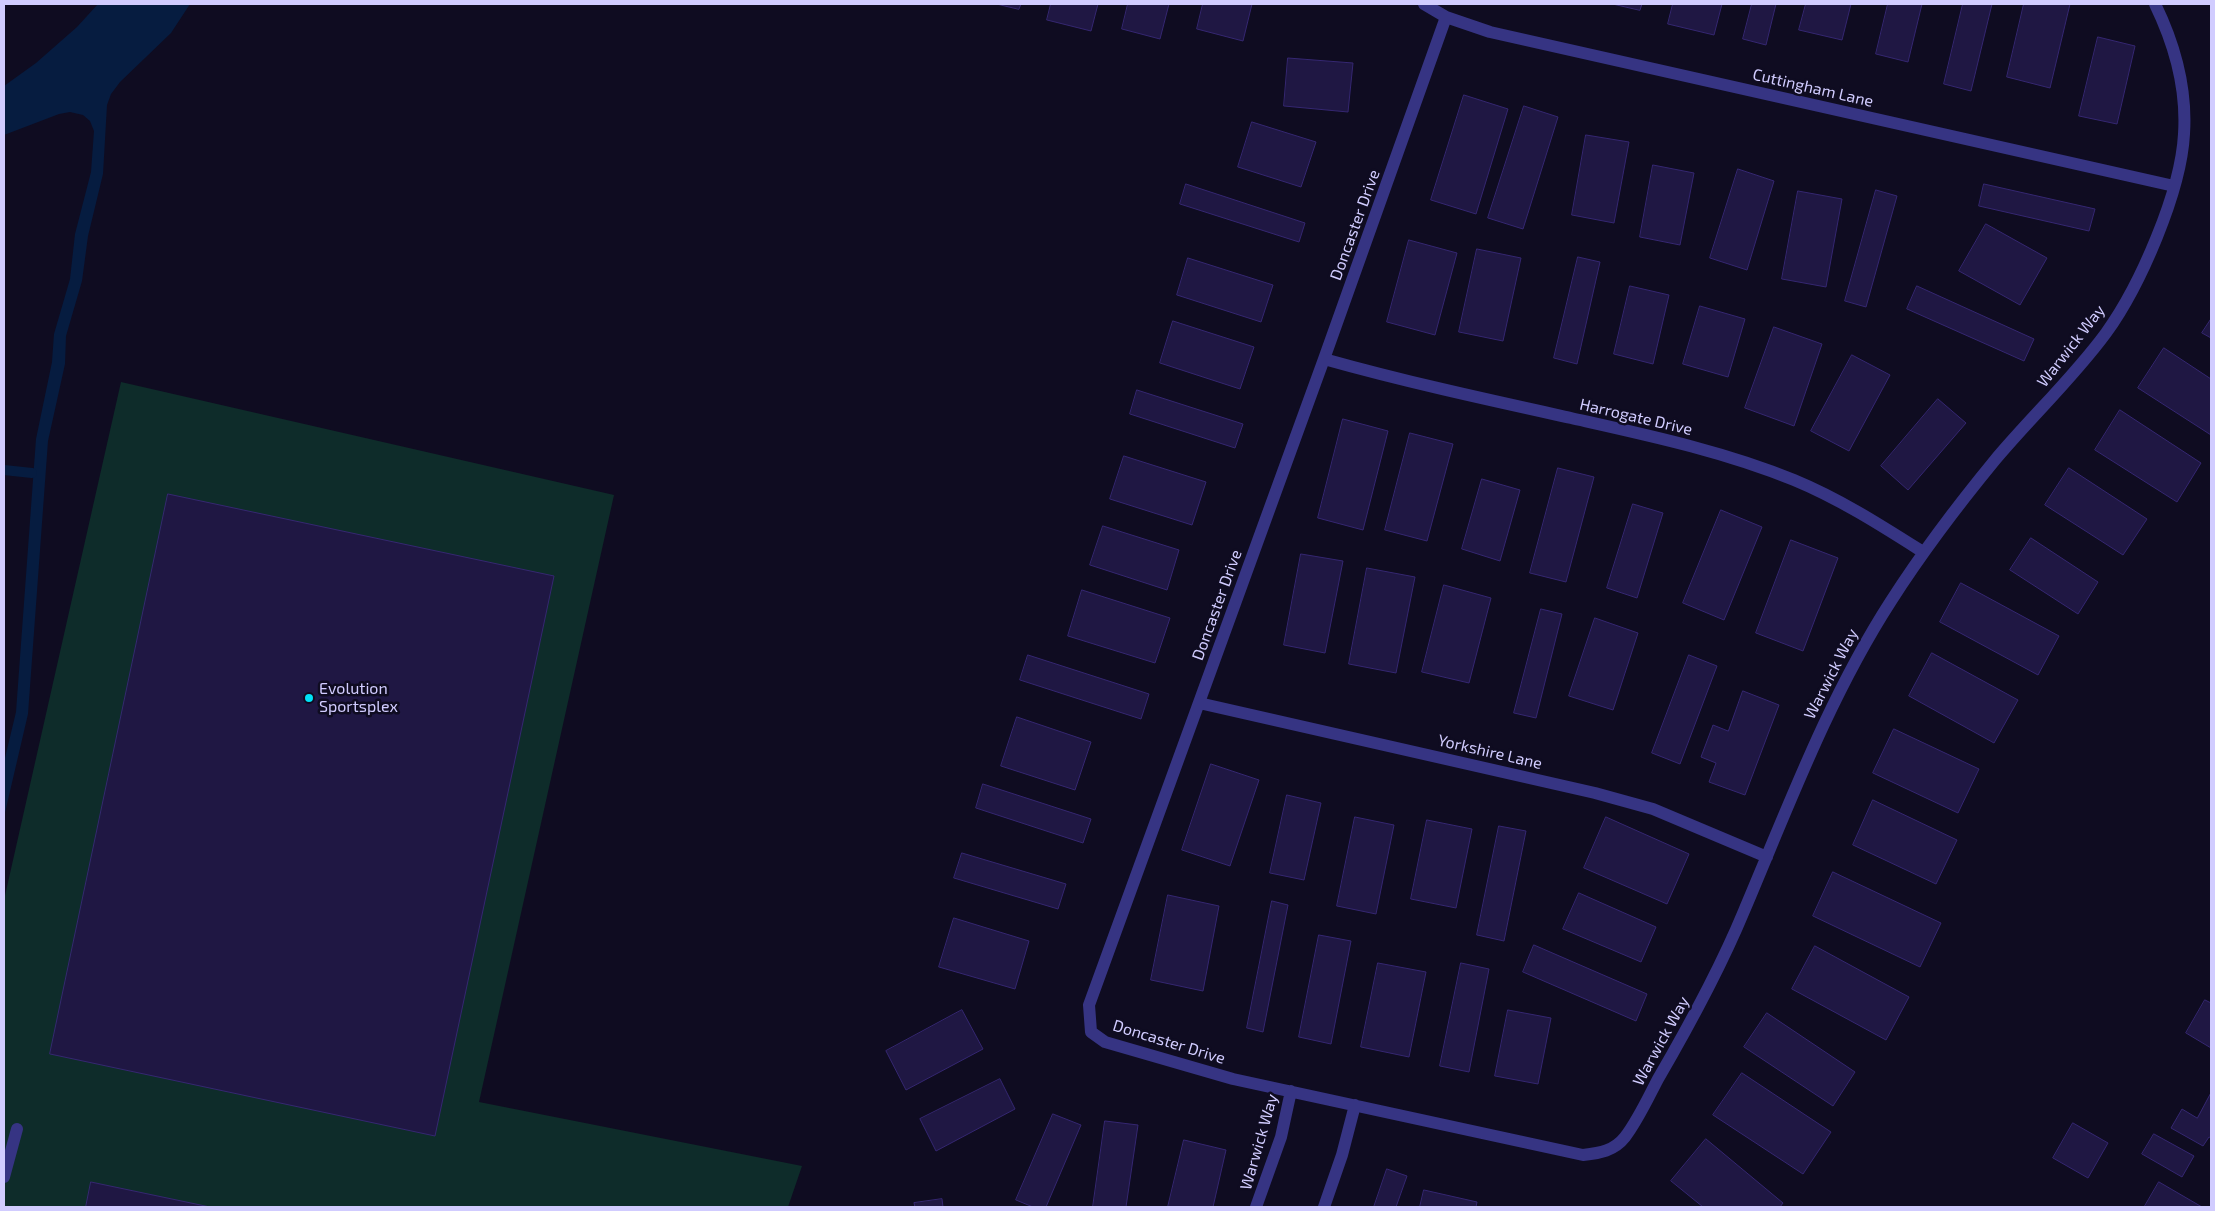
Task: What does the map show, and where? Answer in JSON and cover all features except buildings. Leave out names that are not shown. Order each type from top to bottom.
[{"type":"street","points":[[1424,4],[1446,17]]},
{"type":"street","name":"Warwick Way","points":[[1256,1207],[1280,1138],[1291,1091],[1583,1155],[1607,1152],[1624,1138],[1685,1033],[1740,921],[1809,755],[1854,662],[1923,552],[1997,457],[2108,331],[2152,249],[2174,186],[2184,136],[2183,98],[2178,62],[2168,29],[2155,4]]},
{"type":"street","name":"Cuttingham Lane","points":[[1446,17],[1490,32],[2174,186]]},
{"type":"street","name":"Doncaster Drive","points":[[1291,1091],[1233,1079],[1105,1042],[1091,1032],[1089,1005],[1446,17]]},
{"type":"street","name":"Harrogate Drive","points":[[1324,359],[1452,392],[1691,446],[1748,463],[1795,480],[1835,499],[1923,552]]},
{"type":"street","name":"Yorkshire Lane","points":[[1199,703],[1595,793],[1653,809],[1767,857]]},
{"type":"street","points":[[1324,1207],[1342,1155],[1355,1105]]},
{"type":"street","points":[[4,1177],[17,1129]]},
{"type":"green space","name":"Evolution Sportsplex","points":[[121,382],[614,495],[479,1102],[802,1166],[788,1207],[4,1207],[4,900]]},
{"type":"water","points":[[98,4],[190,4],[171,33],[120,82],[111,94],[107,105],[103,174],[88,236],[82,281],[66,336],[65,364],[48,441],[28,714],[4,817],[4,762],[16,712],[36,439],[52,362],[54,334],[70,279],[75,234],[91,172],[94,131],[90,121],[83,115],[70,112],[59,114],[4,135],[4,86],[36,63],[77,27]]},
{"type":"waterway","points":[[4,470],[32,473]]},
{"type":"place","name":"Evolution Sportsplex","points":[[309,698]]}]
